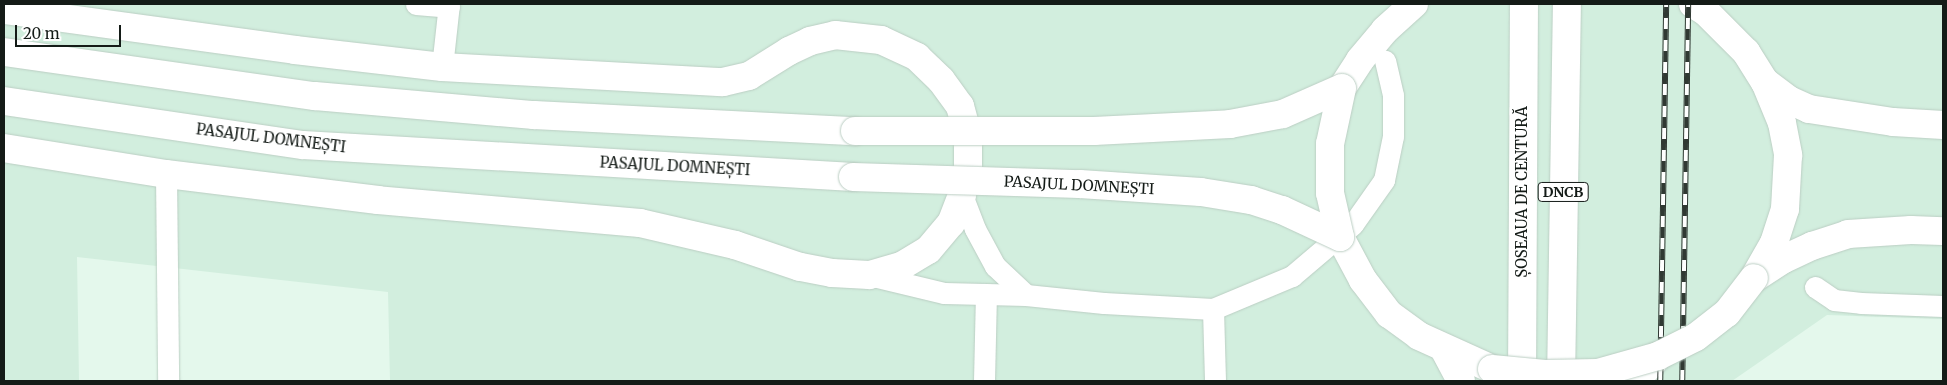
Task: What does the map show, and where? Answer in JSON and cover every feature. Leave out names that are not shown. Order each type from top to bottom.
[{"type":"main road","points":[[1414,4],[1385,30],[1360,60],[1342,88],[1330,144],[1330,193],[1340,237],[1362,280],[1389,314],[1419,336],[1444,349],[1492,369],[1545,374],[1598,373],[1658,356],[1696,337],[1727,313],[1754,278],[1774,243],[1785,208],[1787,164],[1782,123],[1765,82],[1746,52],[1706,12],[1693,4]]},
{"type":"main road","name":"ȘOSEAUA DE CENTURĂ","points":[[1522,381],[1524,4]]},
{"type":"main road","name":"DNCB","points":[[1561,381],[1567,4]]},
{"type":"main road","points":[[4,10],[296,50],[442,67],[723,82],[749,76],[789,51],[810,41],[834,35],[881,40],[918,57],[941,80],[960,106],[968,136],[968,168],[962,196],[951,223],[928,250],[901,266],[869,275],[832,273],[800,267],[735,245],[640,223],[378,200],[166,174],[4,148]]},
{"type":"main road","points":[[4,52],[314,96],[534,115],[855,131],[1094,130],[1230,124],[1283,114],[1342,88]]},
{"type":"main road","points":[[1765,82],[1788,100],[1809,109],[1893,122],[1943,126]]},
{"type":"main road","name":"PASAJUL DOMNEȘTI","points":[[4,102],[303,145],[854,176],[1035,182],[1201,192],[1252,200],[1282,210],[1340,237]]},
{"type":"main road","points":[[1754,278],[1798,252],[1848,234],[1911,230],[1943,232]]},
{"type":"main road","points":[[1444,349],[1461,381]]},
{"type":"main road","points":[[1635,381],[1658,356]]},
{"type":"lane","points":[[416,4],[449,5],[442,67]]},
{"type":"lane","points":[[869,275],[944,293],[1026,295],[1104,303],[1213,309],[1292,276],[1353,224],[1384,180],[1393,128],[1393,95],[1385,61]]},
{"type":"lane","points":[[166,174],[168,381]]},
{"type":"lane","points":[[962,196],[975,230],[995,266],[1026,295]]},
{"type":"lane","points":[[1815,287],[1834,300],[1861,303],[1943,306]]},
{"type":"lane","points":[[984,381],[986,294]]},
{"type":"lane","points":[[1213,309],[1215,381]]},
{"type":"shaded area","points":[[4,4],[1943,4],[1943,319],[1827,315],[1732,381],[390,381],[388,292],[77,257],[79,381],[4,381]]},
{"type":"railway","points":[[1660,381],[1666,4]]},
{"type":"railway","points":[[1682,381],[1688,4]]}]
